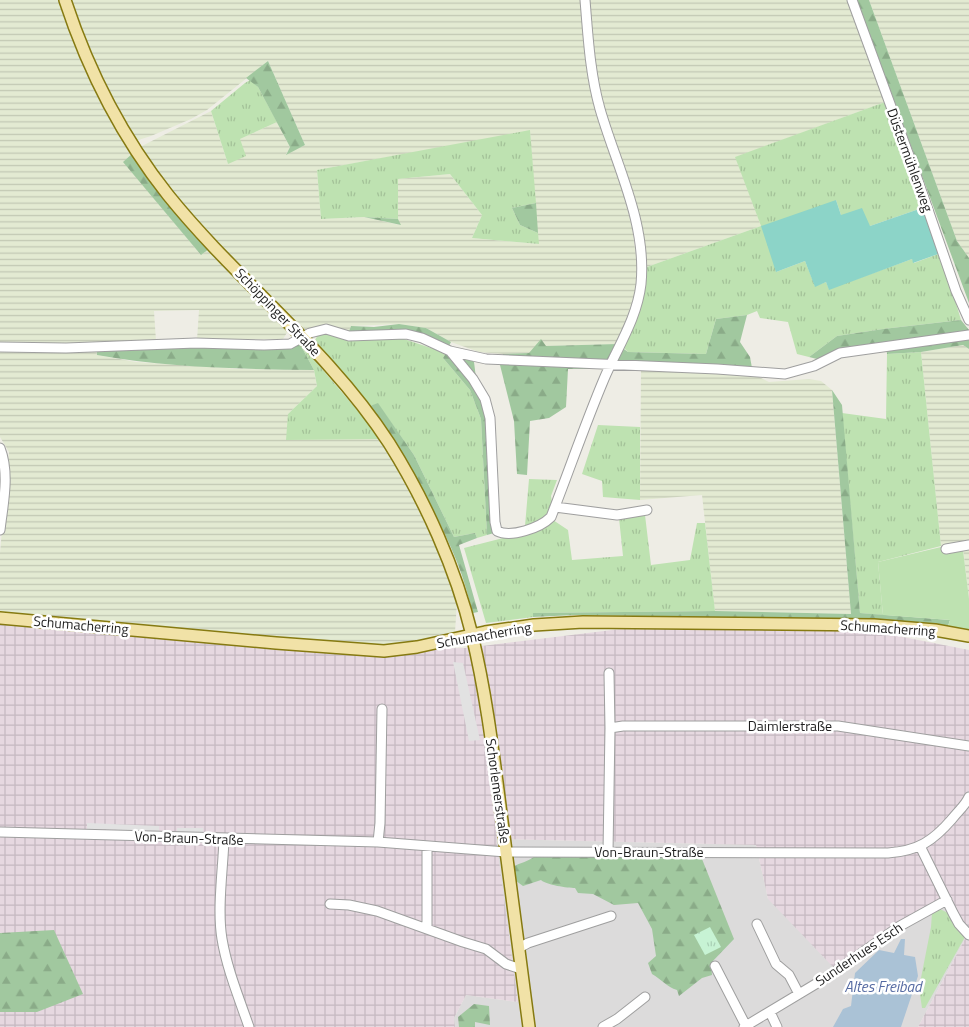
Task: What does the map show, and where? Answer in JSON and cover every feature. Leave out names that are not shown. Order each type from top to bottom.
[{"type":"main road","name":"Schöppinger Straße","points":[[66,0],[84,50],[108,101],[150,171],[169,196],[216,249],[303,337],[355,395],[387,441],[409,476],[442,546],[472,635]]},
{"type":"main road","name":"Schumacherring","points":[[0,618],[384,651],[417,647],[472,635],[534,625],[583,622],[874,625],[935,630],[969,636]]},
{"type":"main road","name":"Schorlemerstraße","points":[[472,635],[488,721],[529,1027]]},
{"type":"street","points":[[450,351],[477,386],[484,399],[490,418],[497,531],[504,534],[535,528],[544,524],[551,517],[610,365],[622,344],[639,299],[641,283],[637,231],[632,204],[599,106],[585,0]]},
{"type":"street","name":"Düstermühlenweg","points":[[852,0],[956,291],[969,320]]},
{"type":"street","points":[[0,347],[66,348],[196,343],[264,346],[290,344],[310,333],[323,329],[349,336],[406,334],[422,338],[450,351],[486,360],[717,369],[785,374],[814,366],[840,352],[969,334]]},
{"type":"street","points":[[0,448],[5,479],[0,530]]},
{"type":"street","points":[[555,507],[617,515],[647,510]]},
{"type":"street","points":[[946,549],[969,545]]},
{"type":"street","points":[[608,852],[609,673]]},
{"type":"street","points":[[378,842],[382,709]]},
{"type":"street","name":"Daimlerstraße","points":[[610,728],[623,726],[838,726],[969,746]]},
{"type":"street","name":"Von-Braun-Straße","points":[[0,832],[378,842],[506,852],[875,854],[901,852],[920,846],[934,838],[966,804],[969,797]]},
{"type":"street","points":[[224,839],[220,919],[221,938],[247,1026]]},
{"type":"street","points":[[427,846],[427,928]]},
{"type":"street","points":[[920,846],[959,924],[969,935]]},
{"type":"street","name":"Sunderhues Esch","points":[[715,966],[745,1026],[829,976],[900,926],[947,900]]},
{"type":"street","points":[[330,904],[349,905],[377,911],[427,928],[486,949],[506,964],[521,969]]},
{"type":"street","points":[[519,948],[528,943],[611,916]]},
{"type":"street","name":"Sunderhues Esch","points":[[757,924],[776,964],[788,975],[799,994]]},
{"type":"street","points":[[604,1027],[645,997]]},
{"type":"street","points":[[770,1012],[777,1027]]},
{"type":"shaded area","points":[[836,200],[841,215],[862,208],[870,226],[922,208],[941,253],[913,263],[912,259],[829,290],[826,282],[815,287],[805,261],[776,272],[761,226]]},
{"type":"shaded area","points":[[0,615],[338,650],[466,648],[637,627],[867,630],[969,650],[969,1027],[918,1027],[966,937],[943,899],[834,968],[768,899],[756,845],[496,839],[518,1002],[466,995],[454,1018],[455,1027],[0,1027]]},
{"type":"shaded area","points":[[453,662],[463,663],[480,740],[469,741]]},
{"type":"shaded area","points":[[87,823],[159,826],[159,831],[87,829]]},
{"type":"shaded area","points":[[177,828],[203,828],[203,834],[177,833]]},
{"type":"shaded area","points":[[495,839],[756,845],[768,899],[943,898],[966,937],[918,1027],[455,1027],[454,1018],[466,995],[518,1002]]},
{"type":"green space","points":[[0,0],[60,0],[133,153],[124,162],[201,255],[209,249],[288,331],[283,339],[197,340],[199,310],[154,311],[156,341],[96,344],[0,342]]},
{"type":"green space","points":[[70,0],[581,0],[586,49],[632,227],[637,263],[636,292],[617,344],[545,346],[529,353],[503,354],[479,352],[451,342],[426,328],[399,324],[351,326],[348,334],[323,325],[303,331],[171,194],[138,148],[211,111],[228,164],[240,139],[277,122],[290,147],[286,154],[305,145],[268,61],[207,110],[191,119],[135,141],[107,93],[80,30]],"holes":[[[530,131],[538,244],[472,238],[482,215],[450,174],[398,179],[398,219],[400,225],[364,217],[321,219],[317,170]]]},
{"type":"green space","points":[[589,0],[848,0],[885,102],[736,157],[761,226],[644,268],[600,94],[591,38]]},
{"type":"green space","points":[[857,0],[869,0],[957,241],[969,258],[969,303]]},
{"type":"green space","points":[[869,0],[969,0],[969,258],[957,241]]},
{"type":"green space","points":[[268,61],[305,145],[286,155],[290,147],[258,87],[246,78]]},
{"type":"green space","points":[[250,80],[258,87],[277,122],[240,139],[246,156],[228,164],[211,111]]},
{"type":"green space","points":[[885,102],[922,208],[870,226],[841,215],[836,200],[776,272],[805,261],[815,286],[826,282],[829,289],[912,259],[914,263],[941,253],[961,320],[837,336],[809,357],[797,354],[788,322],[760,318],[757,311],[747,315],[716,319],[706,354],[628,352],[623,347],[644,268],[761,226],[735,157]]},
{"type":"green space","points":[[530,130],[536,203],[512,208],[520,225],[538,233],[539,244],[472,238],[482,215],[450,174],[398,179],[398,219],[364,217],[321,219],[317,170]]},
{"type":"green space","points":[[133,153],[209,249],[201,255],[123,162]]},
{"type":"green space","points":[[536,203],[538,233],[520,225],[512,208]]},
{"type":"green space","points":[[364,217],[398,219],[401,225]]},
{"type":"green space","points":[[747,315],[740,342],[750,357],[752,368],[568,369],[566,407],[549,418],[530,421],[527,475],[517,474],[514,421],[500,365],[503,354],[529,353],[541,339],[546,346],[617,344],[628,352],[706,354],[716,319]]},
{"type":"green space","points":[[961,320],[969,330],[969,349],[963,345],[921,352],[887,354],[886,343],[846,349],[817,359],[809,357],[837,336]]},
{"type":"green space","points":[[399,324],[426,328],[451,342],[449,346],[409,332],[348,334],[351,326],[374,327]]},
{"type":"green space","points":[[319,333],[353,340],[401,338],[446,353],[443,358],[470,390],[481,419],[487,535],[477,538],[475,533],[454,537],[414,455],[378,404],[370,406],[315,340]]},
{"type":"green space","points":[[299,342],[380,439],[286,440],[288,414],[317,386],[314,370]]},
{"type":"green space","points":[[299,342],[314,370],[151,363],[97,355],[96,344]]},
{"type":"green space","points":[[963,345],[969,349],[969,541],[941,546],[921,352]]},
{"type":"green space","points":[[96,349],[97,355],[136,362],[239,369],[314,370],[317,386],[288,414],[380,439],[416,501],[434,542],[457,602],[455,632],[394,645],[367,646],[0,613],[0,553],[9,452],[0,437],[0,351]]},
{"type":"green space","points":[[921,352],[941,546],[878,562],[883,615],[860,613],[842,413],[886,419],[887,354]]},
{"type":"green space","points":[[446,353],[467,356],[474,362],[476,378],[490,431],[494,533],[487,535],[481,419],[470,390],[443,358]]},
{"type":"green space","points":[[641,368],[755,375],[769,382],[809,379],[821,381],[832,390],[851,614],[715,611],[702,495],[640,500]]},
{"type":"green space","points":[[832,390],[842,405],[860,613],[950,620],[948,626],[698,617],[575,615],[533,617],[533,613],[715,611],[851,614]]},
{"type":"green space","points":[[378,403],[414,455],[454,537],[475,533],[477,538],[459,545],[478,612],[473,613],[457,562],[429,501],[370,406]]},
{"type":"green space","points":[[598,425],[640,427],[640,500],[603,497],[602,481],[582,474]]},
{"type":"green space","points":[[529,479],[557,480],[551,496],[553,507],[546,520],[525,526]]},
{"type":"green space","points":[[645,515],[651,565],[690,560],[697,523],[705,523],[715,611],[534,613],[533,617],[486,623],[464,548],[539,529],[547,526],[553,520],[568,530],[572,560],[623,556],[619,518]]},
{"type":"green space","points":[[962,542],[969,599],[969,631],[948,626],[950,620],[883,615],[878,562]]},
{"type":"green space","points":[[969,547],[969,599],[963,548]]},
{"type":"green space","points":[[535,856],[702,859],[734,939],[711,963],[712,975],[702,978],[679,996],[677,990],[652,974],[648,963],[656,956],[652,929],[638,903],[614,905],[593,894],[578,893],[575,888],[552,885],[541,880],[523,886],[512,878],[513,867]]},
{"type":"green space","points":[[940,909],[948,913],[965,937],[925,1008],[922,1008],[919,988],[932,913]]},
{"type":"green space","points":[[710,927],[721,947],[705,955],[694,935]]},
{"type":"green space","points":[[54,930],[83,994],[37,1012],[0,1012],[0,933]]},
{"type":"green space","points":[[474,1004],[489,1006],[490,1025],[475,1022],[475,1027],[459,1027],[458,1017]]},
{"type":"water","name":"Altes Freibad","points":[[901,939],[905,939],[904,955],[915,957],[918,976],[901,1027],[833,1027],[843,1009],[851,1006],[855,973],[879,950],[894,953]]}]
